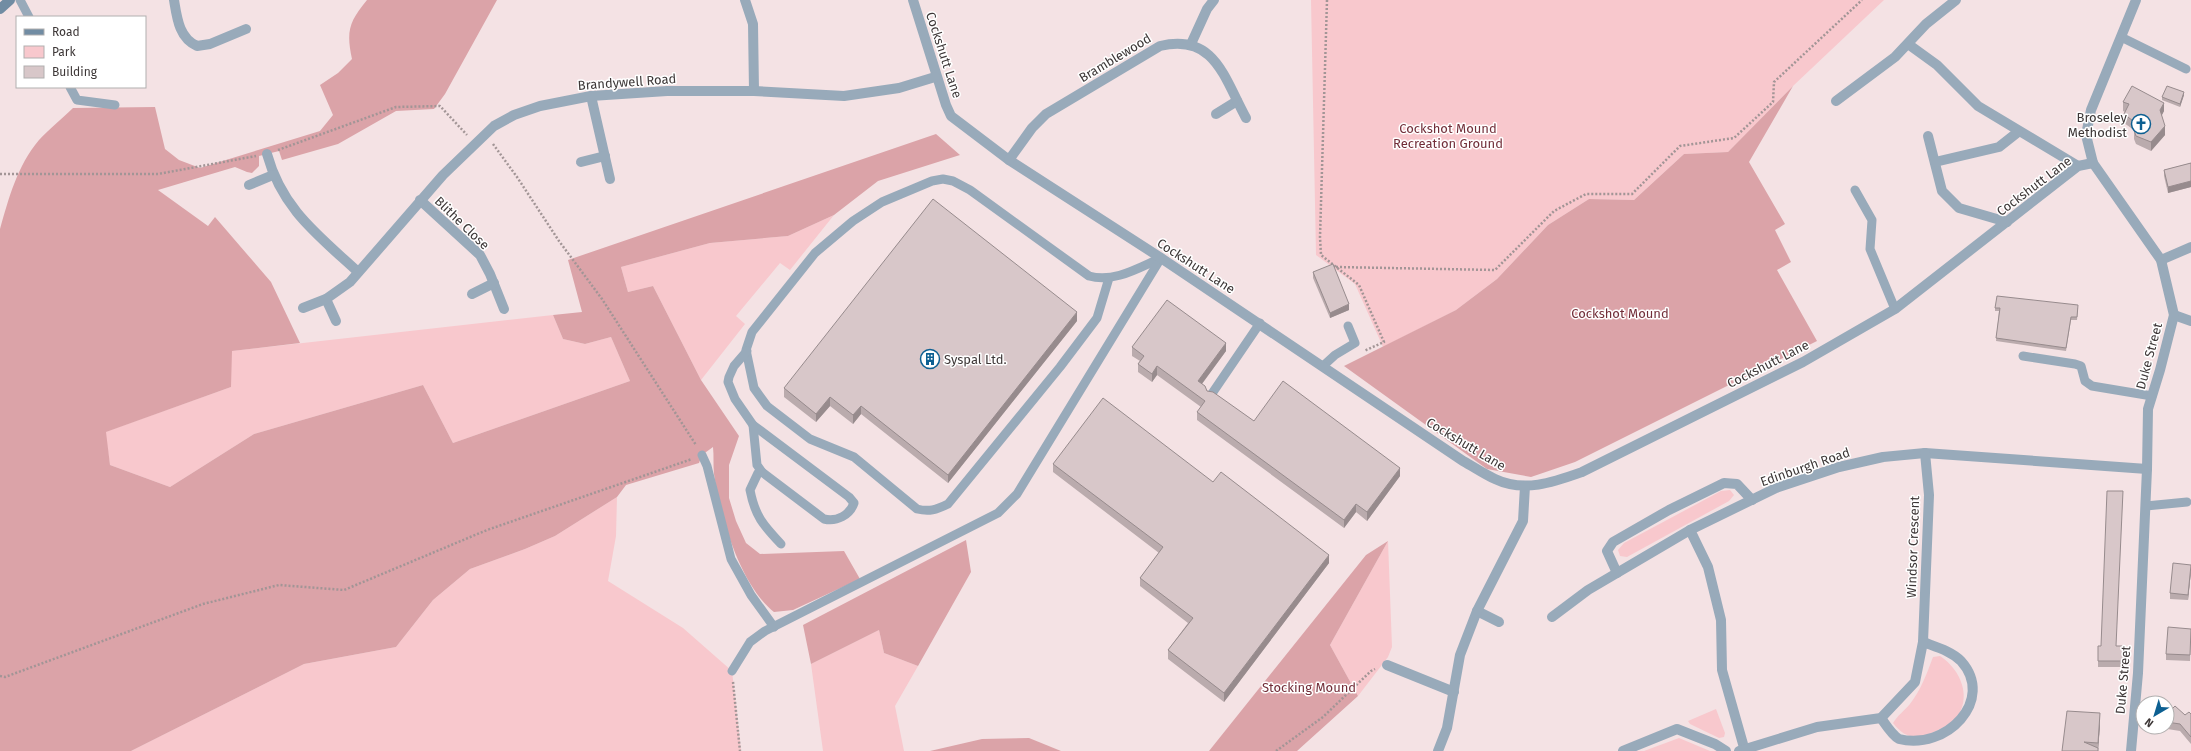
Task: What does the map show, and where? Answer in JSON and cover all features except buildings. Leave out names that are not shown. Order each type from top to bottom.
[{"type":"main road","points":[[0,8],[10,0]]},
{"type":"street","points":[[174,0],[176,17],[185,38],[197,46],[210,44],[246,28]]},
{"type":"street","points":[[745,0],[753,24],[754,91]]},
{"type":"street","name":"Cockshutt Lane","points":[[913,0],[935,77],[951,116],[1009,160],[1260,323],[1463,461],[1496,480],[1525,486],[1543,485],[1582,472],[1803,362],[1895,309],[2078,166],[2093,163]]},
{"type":"street","points":[[1191,44],[1207,9],[1214,0]]},
{"type":"street","points":[[1836,101],[1895,57],[1926,24],[1956,0]]},
{"type":"street","name":"Duke Street","points":[[2130,751],[2138,673],[2146,506],[2148,410],[2174,314],[2161,260],[2093,163],[2086,135],[2092,110],[2136,0]]},
{"type":"street","name":"Bramblewood","points":[[1009,160],[1032,128],[1046,114],[1160,46],[1175,42],[1191,44],[1203,49],[1217,63],[1246,118]]},
{"type":"street","points":[[1908,44],[1937,65],[1978,106],[2018,132],[2078,166]]},
{"type":"street","name":"Brandywell Road","points":[[304,308],[326,299],[350,282],[420,200],[485,134],[494,126],[514,115],[540,106],[590,96],[667,91],[754,91],[844,96],[899,88],[935,77]]},
{"type":"street","points":[[590,96],[610,179]]},
{"type":"street","points":[[1216,114],[1237,101]]},
{"type":"street","points":[[1935,162],[1999,146],[2018,132]]},
{"type":"street","points":[[1928,136],[1942,191],[1959,208],[2007,222]]},
{"type":"street","points":[[267,154],[273,175],[293,210],[358,272]]},
{"type":"street","points":[[580,162],[605,156]]},
{"type":"street","points":[[249,185],[273,175]]},
{"type":"street","name":"Blithe Close","points":[[420,200],[480,255],[494,283],[504,309]]},
{"type":"street","points":[[2161,260],[2191,247]]},
{"type":"street","points":[[472,294],[494,283]]},
{"type":"street","points":[[326,299],[336,320]]},
{"type":"street","points":[[2174,314],[2191,322]]},
{"type":"street","name":"Edinburgh Road","points":[[1552,617],[1588,590],[1690,530],[1776,488],[1839,466],[1883,457],[1925,454],[2147,469]]},
{"type":"street","name":"Windsor Crescent","points":[[1881,718],[1915,682],[1923,642],[1929,495],[1925,454]]},
{"type":"street","points":[[1617,573],[1607,551],[1613,542],[1669,510],[1724,483],[1737,484],[1752,500]]},
{"type":"street","points":[[1438,751],[1447,728],[1460,655],[1477,611],[1522,520],[1525,486]]},
{"type":"street","points":[[1690,530],[1708,567],[1721,620],[1722,670],[1743,750],[1817,727],[1881,718],[1898,738],[1912,744],[1939,740],[1950,736],[1965,719],[1971,706],[1969,674],[1961,661],[1948,651],[1923,642]]},
{"type":"street","points":[[1477,611],[1499,622]]},
{"type":"street","points":[[1387,665],[1454,692]]},
{"type":"street","points":[[1623,751],[1677,729],[1715,744],[1726,751]]},
{"type":"lane","points":[[20,0],[28,16]]},
{"type":"lane","points":[[2121,37],[2186,69]]},
{"type":"lane","points":[[71,88],[77,100],[114,105]]},
{"type":"lane","points":[[753,425],[757,465],[762,472],[824,519],[830,520],[842,517],[851,511],[854,503],[849,497],[753,425],[735,399],[728,382],[731,370],[747,351],[752,332],[815,253],[853,221],[882,202],[932,181],[943,179],[953,181],[970,190],[1070,264],[1089,276],[1100,279],[1109,278],[1161,258]]},
{"type":"lane","points":[[1855,190],[1872,220],[1870,249],[1895,309]]},
{"type":"lane","points":[[732,670],[750,642],[774,627],[998,513],[1017,494],[1161,258]]},
{"type":"lane","points":[[747,351],[754,388],[767,406],[810,439],[854,457],[917,509],[933,510],[948,504],[1060,367],[1097,318],[1109,278]]},
{"type":"lane","points":[[1211,394],[1260,323]]},
{"type":"lane","points":[[1324,366],[1335,355],[1355,343],[1348,326]]},
{"type":"lane","points":[[2023,356],[2080,366],[2085,381],[2092,386],[2152,396]]},
{"type":"lane","points":[[702,455],[707,466],[732,559],[751,596],[774,627]]},
{"type":"lane","points":[[762,472],[758,473],[750,490],[752,498],[761,522],[781,544]]},
{"type":"lane","points":[[2146,506],[2187,502]]},
{"type":"path","points":[[1327,0],[1320,238],[1321,255],[1359,285],[1384,342],[1363,352]]},
{"type":"path","points":[[1336,267],[1495,270],[1554,211],[1586,194],[1632,194],[1680,146],[1734,138],[1773,102],[1774,82],[1862,0]]},
{"type":"path","points":[[0,174],[158,174],[267,154],[396,107],[440,106],[475,144]]},
{"type":"path","points":[[0,676],[5,677],[203,604],[279,585],[344,590],[487,530],[702,455],[602,299],[558,241],[517,177],[485,134]]},
{"type":"path","points":[[1276,751],[1323,716],[1371,671],[1387,665]]},
{"type":"path","points":[[732,670],[740,751]]},
{"type":"green space","points":[[367,0],[497,0],[445,94],[434,109],[396,111],[338,144],[282,160],[279,151],[259,156],[259,166],[252,173],[235,167],[158,190],[208,226],[215,217],[271,282],[300,343],[232,351],[231,387],[106,432],[110,465],[170,487],[254,434],[423,385],[453,443],[630,381],[611,337],[585,344],[563,339],[553,315],[582,312],[568,260],[936,134],[960,155],[878,181],[834,215],[788,236],[710,243],[621,267],[628,292],[653,286],[701,380],[739,436],[729,465],[729,498],[736,521],[746,543],[760,554],[844,551],[860,579],[793,610],[774,612],[762,600],[751,585],[734,549],[721,509],[717,491],[714,474],[713,447],[702,455],[699,463],[626,485],[617,497],[555,536],[525,549],[470,569],[433,600],[396,647],[304,664],[131,751],[0,751],[0,229],[10,194],[19,171],[31,150],[39,140],[73,108],[155,107],[165,149],[179,160],[200,168],[320,131],[333,115],[320,85],[338,73],[352,59],[349,41],[350,27],[356,15]]},
{"type":"green space","name":"Cockshot Mound Recreation Ground","points":[[1311,0],[1884,0],[1793,86],[1728,152],[1684,154],[1634,200],[1589,199],[1548,225],[1497,279],[1456,310],[1383,347],[1355,284],[1316,255]]},
{"type":"green space","name":"Cockshot Mound","points":[[1793,86],[1749,162],[1785,224],[1775,230],[1791,262],[1777,270],[1817,341],[1575,462],[1531,477],[1487,469],[1344,366],[1456,310],[1497,279],[1548,225],[1589,199],[1634,200],[1684,154],[1728,152]]},
{"type":"green space","points":[[834,215],[790,270],[780,263],[736,316],[745,324],[701,380],[653,286],[628,292],[621,267],[710,243],[788,236]]},
{"type":"green space","points":[[553,315],[563,339],[585,344],[611,337],[630,381],[453,443],[423,385],[254,434],[170,487],[110,465],[105,432],[231,387],[231,351]]},
{"type":"green space","points":[[1730,490],[1734,495],[1729,501],[1627,557],[1620,556],[1618,550],[1624,543],[1721,491]]},
{"type":"green space","points":[[617,497],[616,536],[608,581],[683,628],[732,671],[741,751],[131,751],[304,664],[396,647],[433,600],[470,569],[525,549],[555,536]]},
{"type":"green space","points":[[966,540],[971,572],[918,666],[884,653],[879,630],[811,664],[803,625]]},
{"type":"green space","points":[[1388,541],[1392,647],[1388,657],[1358,696],[1330,645]]},
{"type":"green space","name":"Stocking Mound","points":[[1388,541],[1330,645],[1358,696],[1297,751],[1209,751],[1366,555]]},
{"type":"green space","points":[[879,630],[884,653],[918,666],[895,706],[904,751],[823,751],[811,664]]},
{"type":"green space","points":[[1940,656],[1954,669],[1962,685],[1964,694],[1960,712],[1953,722],[1928,734],[1916,737],[1904,734],[1893,723],[1910,704],[1917,693],[1933,657]]},
{"type":"green space","points":[[1716,709],[1725,733],[1724,737],[1719,738],[1690,724],[1688,721]]},
{"type":"green space","points":[[1029,738],[1061,751],[930,751],[982,739]]},
{"type":"green space","points":[[1679,738],[1710,751],[1644,751]]},
{"type":"place","name":"Broseley Methodist","points":[[2141,124]]},
{"type":"place","name":"Syspal Ltd.","points":[[930,359]]}]
